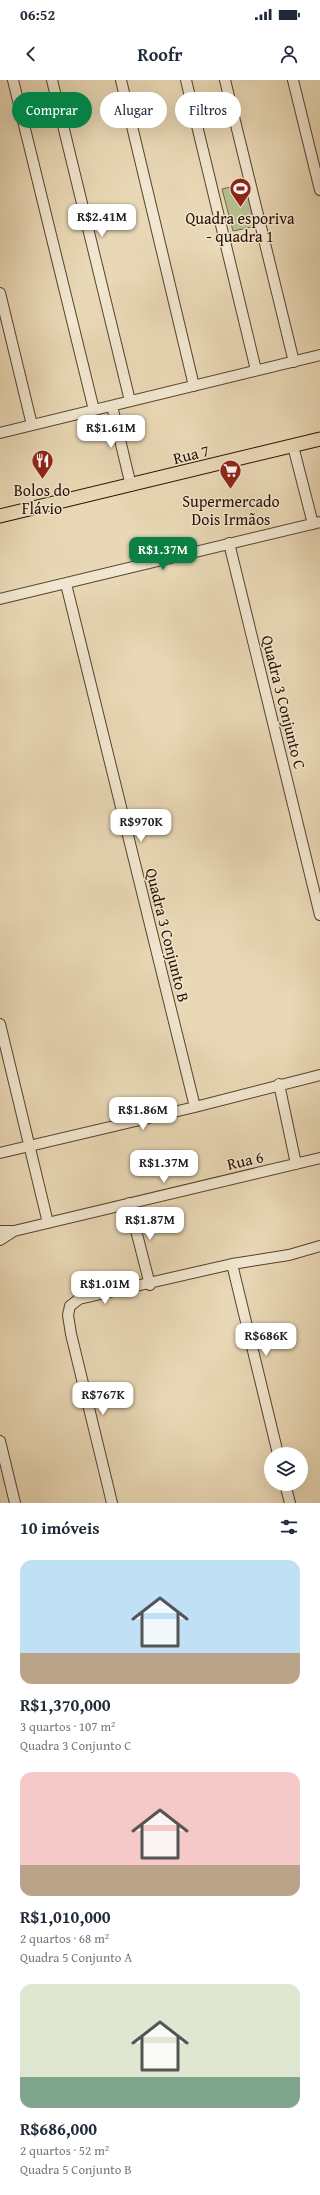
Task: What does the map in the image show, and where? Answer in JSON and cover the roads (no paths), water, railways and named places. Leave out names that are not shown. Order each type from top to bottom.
[{"type":"main road","name":"Rua 7","points":[[0,516],[131,486],[320,439]]},
{"type":"street","points":[[13,80],[94,410]]},
{"type":"street","points":[[52,80],[130,401]]},
{"type":"street","points":[[121,80],[194,386]]},
{"type":"street","points":[[186,80],[256,370]]},
{"type":"street","points":[[225,80],[294,362]]},
{"type":"street","points":[[293,80],[320,190]]},
{"type":"street","points":[[0,293],[32,425]]},
{"type":"street","points":[[0,433],[320,355]]},
{"type":"street","points":[[112,406],[131,486]]},
{"type":"street","points":[[0,599],[316,523],[293,446]]},
{"type":"street","name":"Quadra 3 Conjunto C","points":[[229,543],[320,915]]},
{"type":"street","name":"Quadra 3 Conjunto B","points":[[66,584],[195,1107]]},
{"type":"street","points":[[0,1024],[48,1223]]},
{"type":"street","points":[[0,1153],[195,1107],[279,1084],[320,1075]]},
{"type":"street","points":[[279,1084],[296,1164]]},
{"type":"street","name":"Rua 6","points":[[0,1231],[14,1231],[320,1158]]},
{"type":"street","points":[[130,1203],[150,1285]]},
{"type":"street","name":"Rua 6","points":[[0,1240],[14,1231]]},
{"type":"street","points":[[112,1503],[71,1334],[68,1316],[70,1306],[74,1302],[150,1285],[232,1264],[289,1255],[320,1246]]},
{"type":"street","points":[[232,1264],[276,1447]]},
{"type":"street","points":[[0,1441],[15,1503]]},
{"type":"street","points":[[287,1491],[290,1503]]},
{"type":"place","name":"Quadra esporiva - quadra 1","points":[[240,208]]},
{"type":"place","name":"Bolos do Flávio","points":[[42,480]]},
{"type":"place","name":"Supermercado Dois Irmãos","points":[[231,490]]}]
